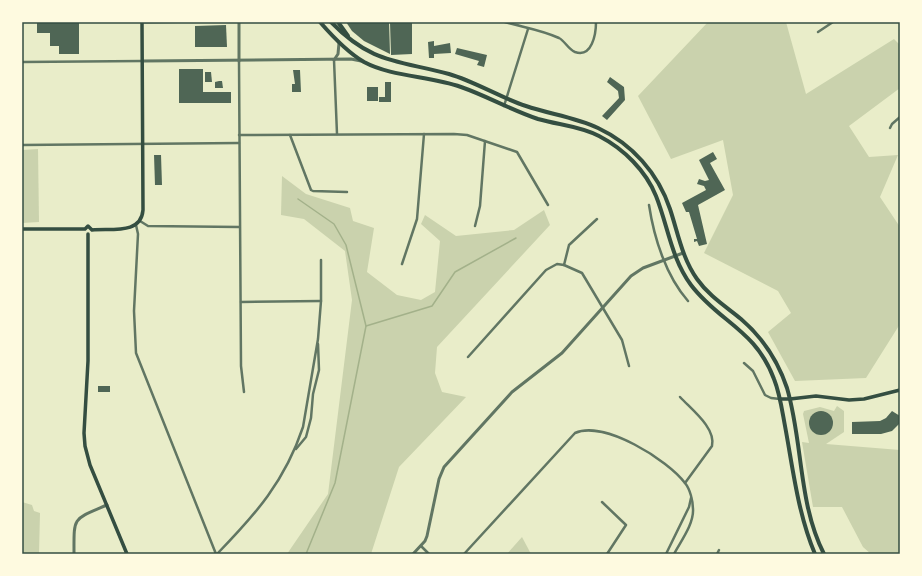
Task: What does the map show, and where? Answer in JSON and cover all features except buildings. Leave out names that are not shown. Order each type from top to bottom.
[{"type":"main road","points":[[88,234],[91,233],[92,230],[122,228],[136,225],[140,221],[143,210],[142,22]]},
{"type":"main road","points":[[320,22],[339,42],[363,61],[387,70],[461,87],[504,106],[540,119],[586,130],[610,142],[630,158],[644,175],[656,195],[674,256],[681,270],[697,293],[707,304],[740,329],[758,348],[770,369],[780,399],[806,531],[815,554]]},
{"type":"main road","points":[[332,22],[352,42],[381,58],[448,74],[525,106],[586,123],[623,142],[634,152],[650,171],[665,196],[683,253],[689,266],[705,289],[717,302],[751,328],[766,347],[782,375],[790,400],[810,518],[824,554]]},
{"type":"main road","points":[[338,22],[352,42]]},
{"type":"main road","points":[[22,229],[85,229],[89,226],[92,230]]},
{"type":"main road","points":[[85,229],[88,234],[88,372],[84,433],[87,455],[127,554]]},
{"type":"main road","points":[[780,399],[790,400],[816,396],[849,400],[864,399],[900,390]]},
{"type":"street","points":[[239,22],[240,302],[241,366],[244,392]]},
{"type":"street","points":[[505,22],[558,38],[564,41],[574,51],[581,53],[592,45],[596,22]]},
{"type":"street","points":[[818,32],[833,22]]},
{"type":"street","points":[[504,106],[528,29]]},
{"type":"street","points":[[337,134],[334,60],[338,54],[339,42]]},
{"type":"street","points":[[22,62],[239,60],[363,61]]},
{"type":"street","points":[[890,128],[892,124],[900,118]]},
{"type":"street","points":[[402,264],[417,219],[424,134]]},
{"type":"street","points":[[239,135],[467,135],[517,152],[548,205]]},
{"type":"street","points":[[290,135],[311,190],[347,192]]},
{"type":"street","points":[[475,226],[480,206],[485,141]]},
{"type":"street","points":[[22,145],[239,143]]},
{"type":"street","points":[[649,205],[655,232],[664,260],[678,288],[688,301]]},
{"type":"street","points":[[564,264],[569,245],[597,219]]},
{"type":"street","points":[[140,221],[148,226],[239,227]]},
{"type":"street","points":[[136,225],[138,234],[134,311],[136,353],[217,554],[269,496],[294,451],[303,427],[318,339],[321,301],[321,260]]},
{"type":"street","points":[[413,554],[421,546],[427,536],[438,479],[444,467],[512,392],[562,353],[637,272],[683,253]]},
{"type":"street","points":[[468,356],[546,270],[557,264],[564,264],[582,273],[622,340],[629,366]]},
{"type":"street","points":[[240,302],[321,301]]},
{"type":"street","points":[[294,451],[304,440],[309,428],[319,370],[318,339]]},
{"type":"street","points":[[744,362],[753,371],[766,395],[771,398],[780,399]]},
{"type":"street","points":[[680,397],[709,429],[713,441],[712,446],[686,483]]},
{"type":"street","points":[[464,554],[575,433],[581,430],[596,430],[639,447],[657,458],[686,483],[693,509],[692,517],[674,554]]},
{"type":"street","points":[[666,554],[689,507],[691,498]]},
{"type":"street","points":[[602,502],[626,525],[607,554]]},
{"type":"street","points":[[74,554],[74,525],[77,520],[82,516],[107,505]]},
{"type":"street","points":[[421,546],[429,554]]},
{"type":"street","points":[[717,554],[719,550]]},
{"type":"lane","points":[[142,22],[214,22]]},
{"type":"green space","points":[[708,22],[786,22],[806,94],[894,39],[900,45],[900,88],[849,126],[869,157],[898,155],[880,197],[900,227],[900,324],[866,378],[795,381],[768,332],[791,313],[778,291],[704,253],[733,195],[723,140],[671,159],[638,96]]},
{"type":"green space","points":[[38,149],[39,222],[22,223],[22,150]]},
{"type":"green space","points":[[282,176],[306,194],[350,208],[353,221],[374,228],[367,272],[397,295],[421,300],[435,292],[440,241],[421,224],[425,215],[456,236],[514,230],[544,210],[550,225],[437,347],[435,373],[442,392],[466,397],[399,467],[371,554],[287,554],[328,494],[352,300],[345,251],[304,219],[281,215]]},
{"type":"green space","points":[[837,406],[844,411],[844,432],[826,444],[900,450],[900,554],[871,554],[863,547],[842,507],[813,507],[802,442],[809,443],[803,414],[804,411],[820,407],[834,411]]},
{"type":"green space","points":[[22,502],[32,505],[34,511],[40,513],[39,554],[22,554]]},
{"type":"green space","points":[[522,537],[531,554],[507,554]]},
{"type":"waterway","points":[[298,199],[334,224],[346,245],[366,326],[335,483],[306,554]]},
{"type":"waterway","points":[[366,326],[432,306],[455,272],[516,238]]}]
